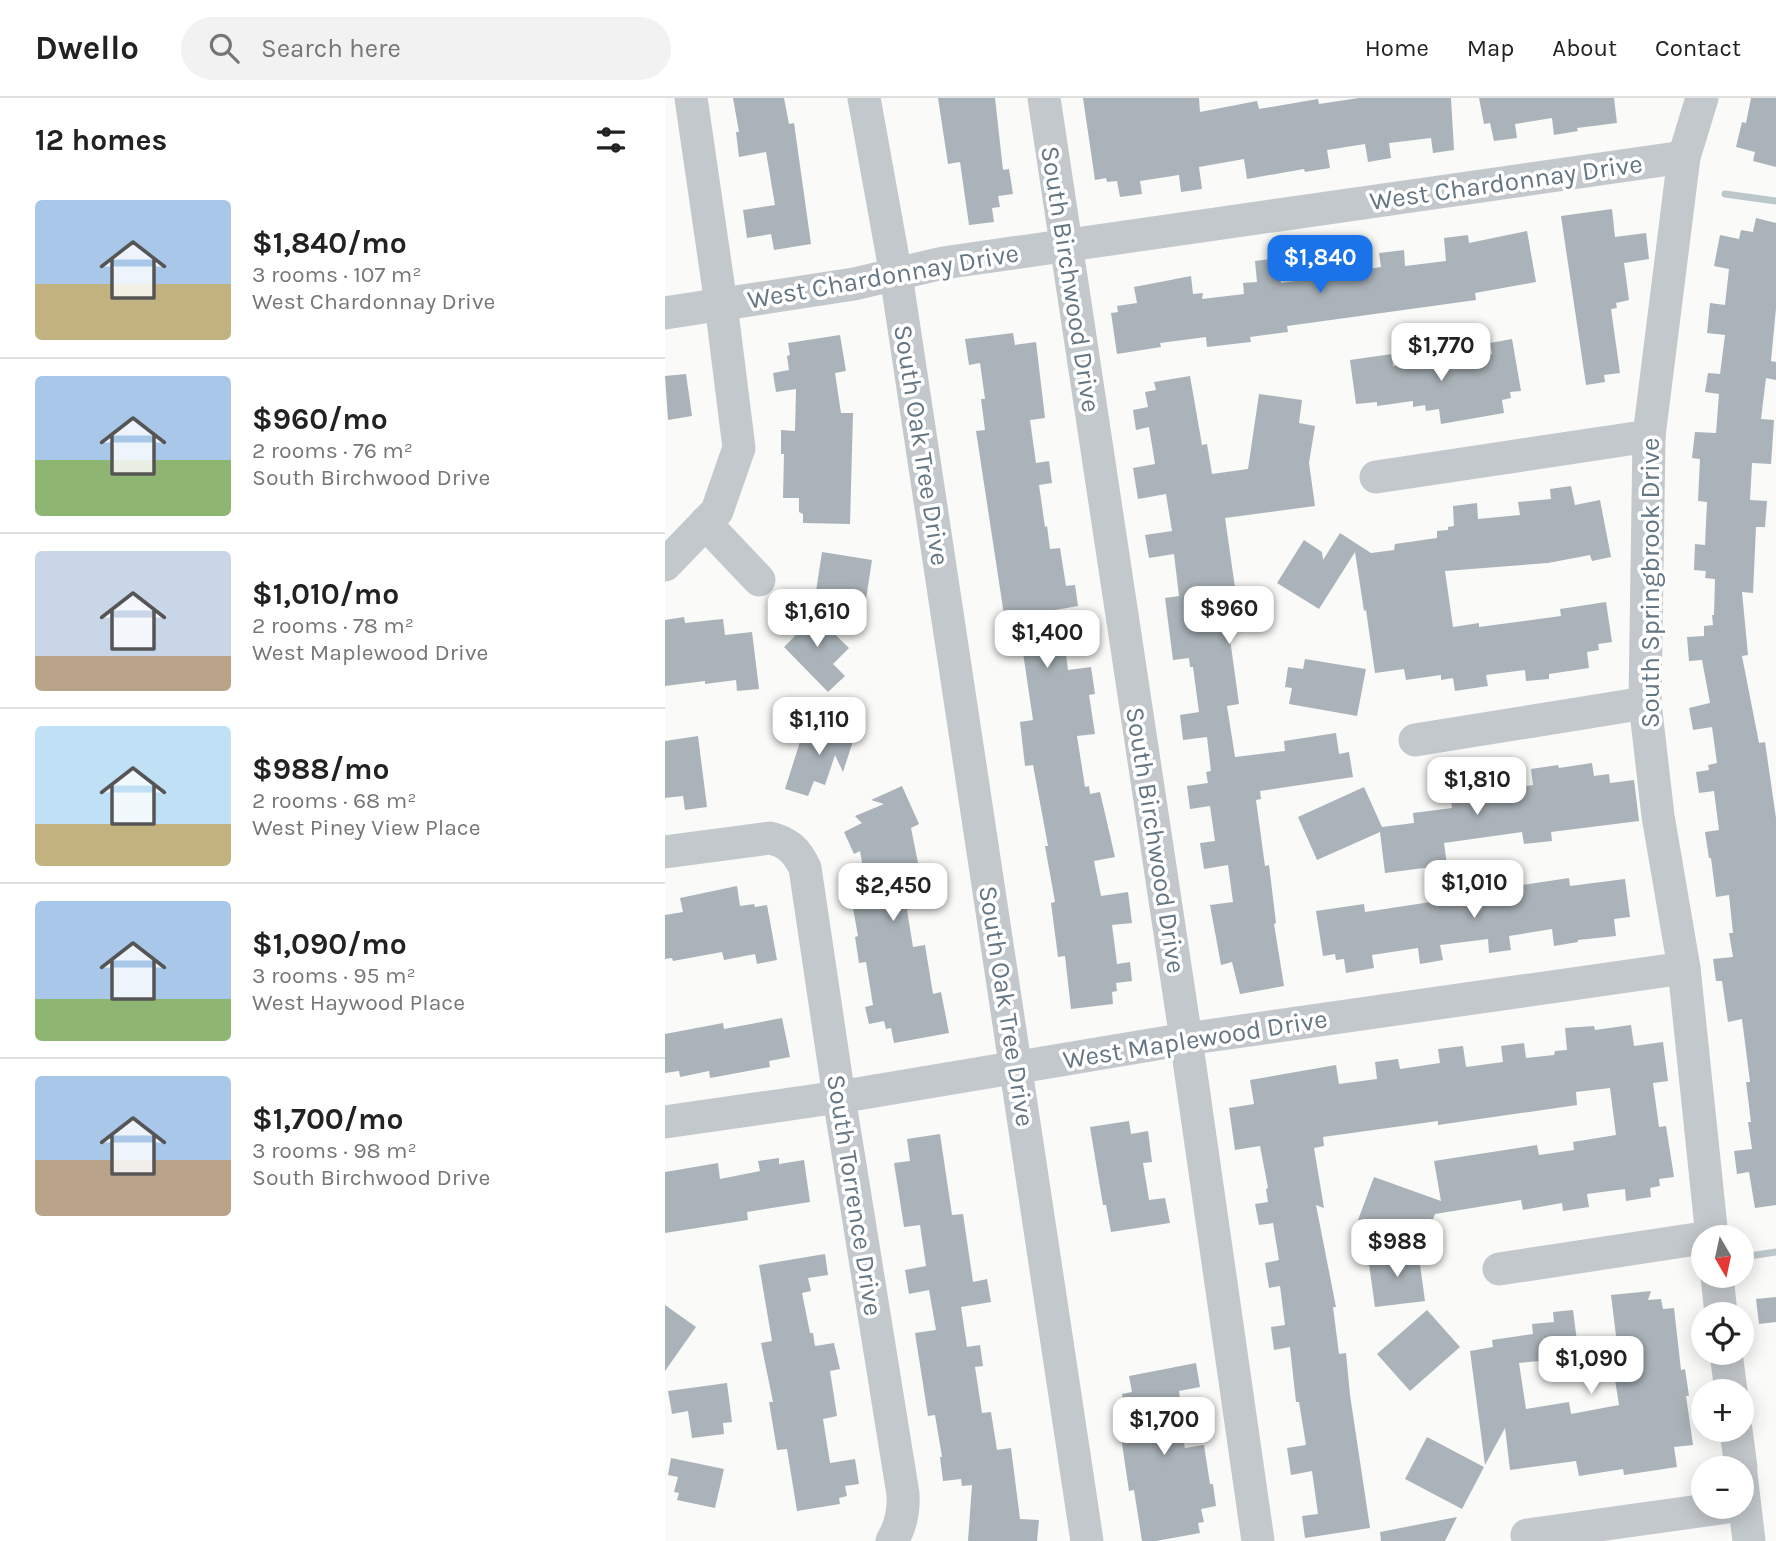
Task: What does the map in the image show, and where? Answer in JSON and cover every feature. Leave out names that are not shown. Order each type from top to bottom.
[{"type":"street","points":[[665,565],[717,511],[739,448],[691,98]]},
{"type":"street","name":"South Oak Tree Drive","points":[[864,98],[896,275],[1087,1541]]},
{"type":"street","name":"South Birchwood Drive","points":[[1044,98],[1186,1039],[1258,1541]]},
{"type":"street","name":"South Springbrook Drive","points":[[1702,98],[1684,157],[1649,436],[1645,703],[1658,816],[1684,968],[1707,1225]]},
{"type":"street","name":"West Chardonnay Drive","points":[[665,313],[896,275],[943,263],[1684,157]]},
{"type":"street","points":[[1375,477],[1649,436]]},
{"type":"street","points":[[705,523],[759,580]]},
{"type":"street","points":[[1415,740],[1645,703]]},
{"type":"street","name":"South Torrence Drive","points":[[665,852],[770,838],[801,844],[903,1494],[904,1511],[893,1541]]},
{"type":"street","name":"West Maplewood Drive","points":[[665,1122],[839,1097],[1186,1039],[1684,968]]},
{"type":"street","points":[[1499,1269],[1691,1240]]},
{"type":"street","points":[[1527,1535],[1691,1506]]},
{"type":"street","points":[[1744,1519],[1749,1541]]},
{"type":"building","points":[[733,98],[784,98],[789,124],[794,123],[811,244],[774,250],[771,234],[747,238],[743,210],[775,205],[766,152],[739,157],[736,132],[739,132]]},
{"type":"building","points":[[938,98],[995,98],[1003,170],[1009,169],[1013,194],[998,196],[1000,207],[992,208],[994,222],[969,225],[960,162],[948,164]]},
{"type":"building","points":[[1083,98],[1199,98],[1200,112],[1257,101],[1259,109],[1318,99],[1319,104],[1359,98],[1451,98],[1454,150],[1433,153],[1431,138],[1389,143],[1391,158],[1368,162],[1365,144],[1327,150],[1330,168],[1305,172],[1304,169],[1247,179],[1244,159],[1199,167],[1202,189],[1181,192],[1179,175],[1140,181],[1142,194],[1120,197],[1117,181],[1107,182],[1106,178],[1095,180]]},
{"type":"building","points":[[1479,98],[1614,98],[1617,123],[1577,128],[1578,131],[1554,135],[1552,118],[1515,124],[1517,138],[1494,141],[1490,123],[1484,124]]},
{"type":"building","points":[[1751,98],[1776,98],[1776,167],[1753,161],[1755,152],[1736,147],[1742,122],[1746,123]]},
{"type":"building","points":[[1612,209],[1615,237],[1646,233],[1649,259],[1624,263],[1629,300],[1616,303],[1617,308],[1611,309],[1620,373],[1604,375],[1605,382],[1586,385],[1561,216]]},
{"type":"building","points":[[1756,218],[1776,223],[1776,308],[1771,361],[1776,362],[1776,380],[1766,378],[1761,419],[1774,420],[1771,464],[1752,463],[1750,500],[1767,501],[1765,527],[1756,527],[1753,593],[1742,592],[1748,655],[1742,656],[1759,743],[1765,742],[1776,818],[1776,1205],[1755,1208],[1749,1172],[1737,1174],[1734,1151],[1752,1149],[1746,1082],[1750,1082],[1742,1019],[1728,1022],[1722,981],[1716,981],[1713,959],[1733,957],[1729,933],[1733,933],[1729,895],[1716,897],[1705,832],[1719,830],[1714,791],[1699,793],[1696,772],[1709,770],[1708,765],[1717,763],[1712,727],[1693,730],[1689,708],[1710,703],[1702,660],[1689,661],[1687,637],[1704,636],[1704,626],[1713,625],[1714,615],[1715,579],[1705,578],[1706,571],[1694,570],[1695,544],[1705,545],[1707,502],[1698,501],[1700,459],[1692,458],[1695,432],[1716,433],[1719,394],[1705,392],[1708,373],[1720,374],[1725,335],[1707,333],[1710,303],[1725,305],[1729,269],[1714,266],[1720,235],[1739,239],[1741,230],[1753,232]]},
{"type":"building","points":[[1527,231],[1536,282],[1475,293],[1476,300],[1287,326],[1288,332],[1250,337],[1251,342],[1207,347],[1206,337],[1160,343],[1161,347],[1117,354],[1111,313],[1118,312],[1117,306],[1137,303],[1134,287],[1191,276],[1193,294],[1203,293],[1202,299],[1244,294],[1243,283],[1257,282],[1255,261],[1278,258],[1281,283],[1319,278],[1317,261],[1340,258],[1342,273],[1381,267],[1379,253],[1404,250],[1405,266],[1446,261],[1444,238],[1468,235],[1469,243]]},
{"type":"building","points":[[1013,333],[1015,345],[1036,342],[1045,418],[1030,420],[1036,463],[1049,461],[1052,483],[1039,485],[1045,527],[1047,526],[1050,549],[1060,548],[1066,586],[1075,585],[1078,606],[1055,610],[1061,648],[1065,647],[1068,670],[1091,667],[1095,694],[1089,695],[1095,734],[1077,736],[1085,787],[1089,786],[1090,794],[1100,792],[1115,857],[1094,861],[1101,896],[1128,892],[1132,923],[1112,925],[1117,964],[1130,962],[1132,981],[1116,983],[1117,991],[1112,992],[1113,1004],[1071,1009],[1065,956],[1058,957],[1051,903],[1055,902],[1045,846],[1048,846],[1033,765],[1025,766],[1020,722],[1033,720],[1021,639],[1008,641],[976,431],[985,430],[981,399],[985,399],[980,363],[969,365],[965,339]]},
{"type":"building","points":[[840,335],[846,371],[835,373],[841,413],[853,413],[850,524],[803,523],[803,514],[799,512],[799,498],[783,498],[784,454],[781,454],[781,430],[795,431],[796,389],[776,392],[773,373],[789,370],[788,343]]},
{"type":"building","points":[[1512,339],[1521,391],[1510,392],[1511,398],[1502,400],[1504,413],[1441,424],[1439,409],[1426,411],[1425,405],[1413,407],[1413,401],[1377,406],[1377,402],[1356,404],[1350,360],[1392,354],[1393,366],[1454,357],[1455,360],[1492,354],[1490,343]]},
{"type":"building","points":[[686,374],[692,416],[668,420],[665,376]]},
{"type":"building","points":[[1190,376],[1202,445],[1207,444],[1212,474],[1248,469],[1259,394],[1302,400],[1299,423],[1315,426],[1309,463],[1315,506],[1225,518],[1238,608],[1226,610],[1239,704],[1227,706],[1235,757],[1285,751],[1284,741],[1336,733],[1339,754],[1349,752],[1353,777],[1260,791],[1261,799],[1256,800],[1265,866],[1269,865],[1274,924],[1284,986],[1240,994],[1232,962],[1221,965],[1210,905],[1233,902],[1228,865],[1204,869],[1200,843],[1215,841],[1210,806],[1190,809],[1187,786],[1208,783],[1206,772],[1211,771],[1207,737],[1183,740],[1180,715],[1199,712],[1193,667],[1190,667],[1189,658],[1173,660],[1165,598],[1179,596],[1174,554],[1149,558],[1145,535],[1172,531],[1166,494],[1138,499],[1133,468],[1155,464],[1149,427],[1136,430],[1133,410],[1148,407],[1145,392],[1156,390],[1154,382]]},
{"type":"building","points":[[1571,486],[1575,505],[1600,500],[1611,557],[1592,561],[1590,555],[1548,563],[1445,571],[1453,627],[1479,623],[1479,627],[1561,616],[1560,609],[1606,602],[1612,642],[1598,644],[1599,650],[1587,652],[1589,668],[1549,674],[1549,679],[1526,681],[1525,670],[1486,675],[1488,686],[1455,691],[1453,678],[1441,680],[1441,675],[1406,680],[1404,669],[1375,673],[1355,552],[1319,609],[1277,583],[1304,540],[1322,552],[1323,560],[1340,533],[1371,553],[1394,550],[1395,544],[1437,538],[1437,531],[1448,530],[1448,527],[1454,526],[1453,506],[1477,503],[1478,519],[1520,515],[1518,502],[1551,499],[1550,489]]},
{"type":"building","points":[[822,552],[872,560],[865,606],[815,598]]},
{"type":"building","points":[[805,605],[849,648],[833,664],[845,676],[828,692],[784,647],[802,629],[792,618]]},
{"type":"building","points":[[684,617],[685,623],[723,619],[725,635],[752,632],[759,689],[737,691],[736,680],[665,686],[665,620]]},
{"type":"building","points":[[1305,659],[1366,669],[1357,716],[1289,704],[1292,688],[1285,687],[1288,667],[1303,669]]},
{"type":"building","points":[[836,722],[857,729],[843,772],[835,755],[825,785],[814,781],[808,796],[785,789],[805,726],[832,734]]},
{"type":"building","points":[[698,736],[707,807],[685,810],[683,796],[665,798],[665,741]]},
{"type":"building","points":[[1592,763],[1594,776],[1609,774],[1610,783],[1634,780],[1639,821],[1551,832],[1552,841],[1524,844],[1522,832],[1444,843],[1447,865],[1385,873],[1380,832],[1317,860],[1298,817],[1364,787],[1382,827],[1414,823],[1413,813],[1452,808],[1451,801],[1474,797],[1472,785],[1495,781],[1497,791],[1533,785],[1531,769]]},
{"type":"building","points":[[902,786],[919,824],[911,828],[922,883],[906,886],[911,909],[907,910],[913,947],[925,945],[933,994],[941,992],[949,1033],[894,1043],[891,1028],[886,1029],[884,1021],[869,1024],[865,1007],[873,1005],[866,962],[859,963],[855,937],[858,936],[851,897],[868,894],[860,851],[854,854],[844,832],[862,823],[855,816],[884,804],[871,800]]},
{"type":"building","points":[[1569,878],[1570,886],[1625,879],[1630,917],[1614,919],[1616,936],[1578,940],[1554,946],[1552,929],[1509,936],[1511,950],[1489,953],[1488,939],[1440,945],[1443,960],[1420,964],[1418,948],[1372,955],[1374,968],[1346,973],[1344,959],[1336,960],[1335,954],[1323,956],[1316,911],[1364,904],[1365,912],[1457,898],[1456,886],[1500,879],[1502,888]]},
{"type":"building","points":[[737,886],[740,906],[767,905],[777,960],[757,964],[755,954],[724,960],[722,952],[673,961],[672,958],[665,959],[665,915],[683,912],[680,898]]},
{"type":"building","points":[[782,1018],[790,1057],[769,1061],[770,1067],[710,1078],[709,1071],[680,1077],[679,1071],[665,1073],[665,1034],[723,1023],[724,1029]]},
{"type":"building","points":[[1631,1025],[1634,1046],[1663,1042],[1668,1081],[1653,1083],[1659,1127],[1666,1126],[1674,1177],[1659,1179],[1660,1186],[1650,1188],[1651,1197],[1626,1201],[1625,1189],[1587,1194],[1589,1207],[1563,1211],[1562,1203],[1523,1210],[1521,1200],[1435,1214],[1424,1244],[1358,1220],[1374,1177],[1441,1201],[1434,1161],[1537,1145],[1539,1155],[1574,1150],[1573,1142],[1616,1135],[1610,1088],[1576,1092],[1577,1105],[1438,1125],[1438,1121],[1323,1137],[1324,1146],[1314,1148],[1324,1208],[1316,1205],[1336,1307],[1333,1307],[1339,1354],[1346,1353],[1370,1528],[1305,1538],[1302,1516],[1318,1514],[1312,1471],[1291,1475],[1287,1448],[1306,1445],[1299,1402],[1296,1402],[1290,1347],[1274,1350],[1271,1327],[1285,1325],[1280,1286],[1269,1288],[1265,1263],[1279,1260],[1273,1223],[1259,1225],[1255,1204],[1268,1202],[1268,1188],[1260,1146],[1235,1150],[1229,1108],[1254,1104],[1250,1080],[1336,1065],[1339,1084],[1377,1079],[1375,1062],[1398,1059],[1400,1069],[1440,1063],[1438,1049],[1463,1046],[1466,1067],[1503,1062],[1501,1046],[1524,1043],[1526,1058],[1554,1055],[1555,1051],[1567,1050],[1565,1028],[1594,1026],[1595,1030]]},
{"type":"building","points":[[1129,1121],[1131,1134],[1148,1131],[1152,1162],[1143,1163],[1149,1200],[1165,1198],[1170,1223],[1111,1232],[1106,1205],[1103,1205],[1090,1127]]},
{"type":"building","points":[[940,1134],[952,1215],[963,1214],[973,1282],[987,1279],[991,1302],[961,1307],[967,1347],[980,1345],[983,1366],[975,1367],[982,1413],[991,1412],[997,1450],[1011,1448],[1020,1519],[1039,1520],[1037,1541],[968,1541],[972,1485],[962,1486],[961,1479],[943,1481],[935,1415],[928,1416],[915,1333],[936,1330],[929,1290],[909,1294],[905,1270],[926,1266],[920,1225],[904,1227],[894,1163],[910,1161],[907,1139]]},
{"type":"building","points":[[779,1158],[779,1164],[804,1160],[810,1202],[747,1212],[748,1220],[665,1233],[665,1172],[718,1163],[720,1179],[760,1171],[758,1161]]},
{"type":"building","points":[[1418,1250],[1425,1301],[1375,1307],[1368,1257]]},
{"type":"building","points":[[825,1254],[828,1275],[808,1278],[811,1291],[802,1293],[815,1346],[834,1343],[840,1369],[830,1371],[837,1416],[823,1419],[830,1463],[855,1459],[859,1484],[845,1486],[847,1496],[839,1498],[840,1504],[797,1511],[787,1449],[777,1450],[769,1402],[773,1402],[761,1343],[772,1341],[759,1265]]},
{"type":"building","points":[[1651,1291],[1648,1300],[1661,1299],[1663,1309],[1674,1308],[1681,1370],[1685,1369],[1689,1396],[1686,1396],[1693,1445],[1674,1447],[1677,1467],[1624,1475],[1623,1469],[1579,1476],[1576,1461],[1510,1470],[1505,1428],[1485,1465],[1470,1351],[1493,1347],[1492,1340],[1533,1334],[1532,1324],[1554,1322],[1553,1312],[1573,1310],[1579,1357],[1519,1363],[1526,1409],[1569,1402],[1571,1414],[1619,1405],[1612,1361],[1619,1360],[1611,1295]]},
{"type":"building","points":[[1776,1297],[1776,1322],[1759,1324],[1756,1299]]},
{"type":"building","points":[[665,1305],[696,1327],[665,1371]]},
{"type":"building","points":[[1427,1310],[1460,1347],[1410,1391],[1377,1354]]},
{"type":"building","points":[[1196,1363],[1200,1387],[1179,1391],[1180,1399],[1174,1400],[1185,1448],[1204,1445],[1216,1506],[1201,1509],[1204,1522],[1198,1523],[1200,1533],[1142,1541],[1134,1490],[1129,1491],[1121,1437],[1129,1436],[1122,1394],[1132,1392],[1129,1376]]},
{"type":"building","points":[[727,1383],[732,1422],[723,1423],[724,1434],[692,1438],[688,1411],[672,1414],[668,1391]]},
{"type":"building","points":[[1427,1437],[1484,1467],[1462,1509],[1405,1479]]},
{"type":"building","points":[[671,1458],[724,1469],[715,1508],[677,1500],[679,1493],[674,1492],[678,1477],[668,1475]]},
{"type":"building","points":[[1457,1517],[1445,1541],[1381,1541],[1380,1532]]},
{"type":"waterway","points":[[1725,194],[1776,201]]},
{"type":"waterway","points":[[1754,1255],[1776,1252]]}]
